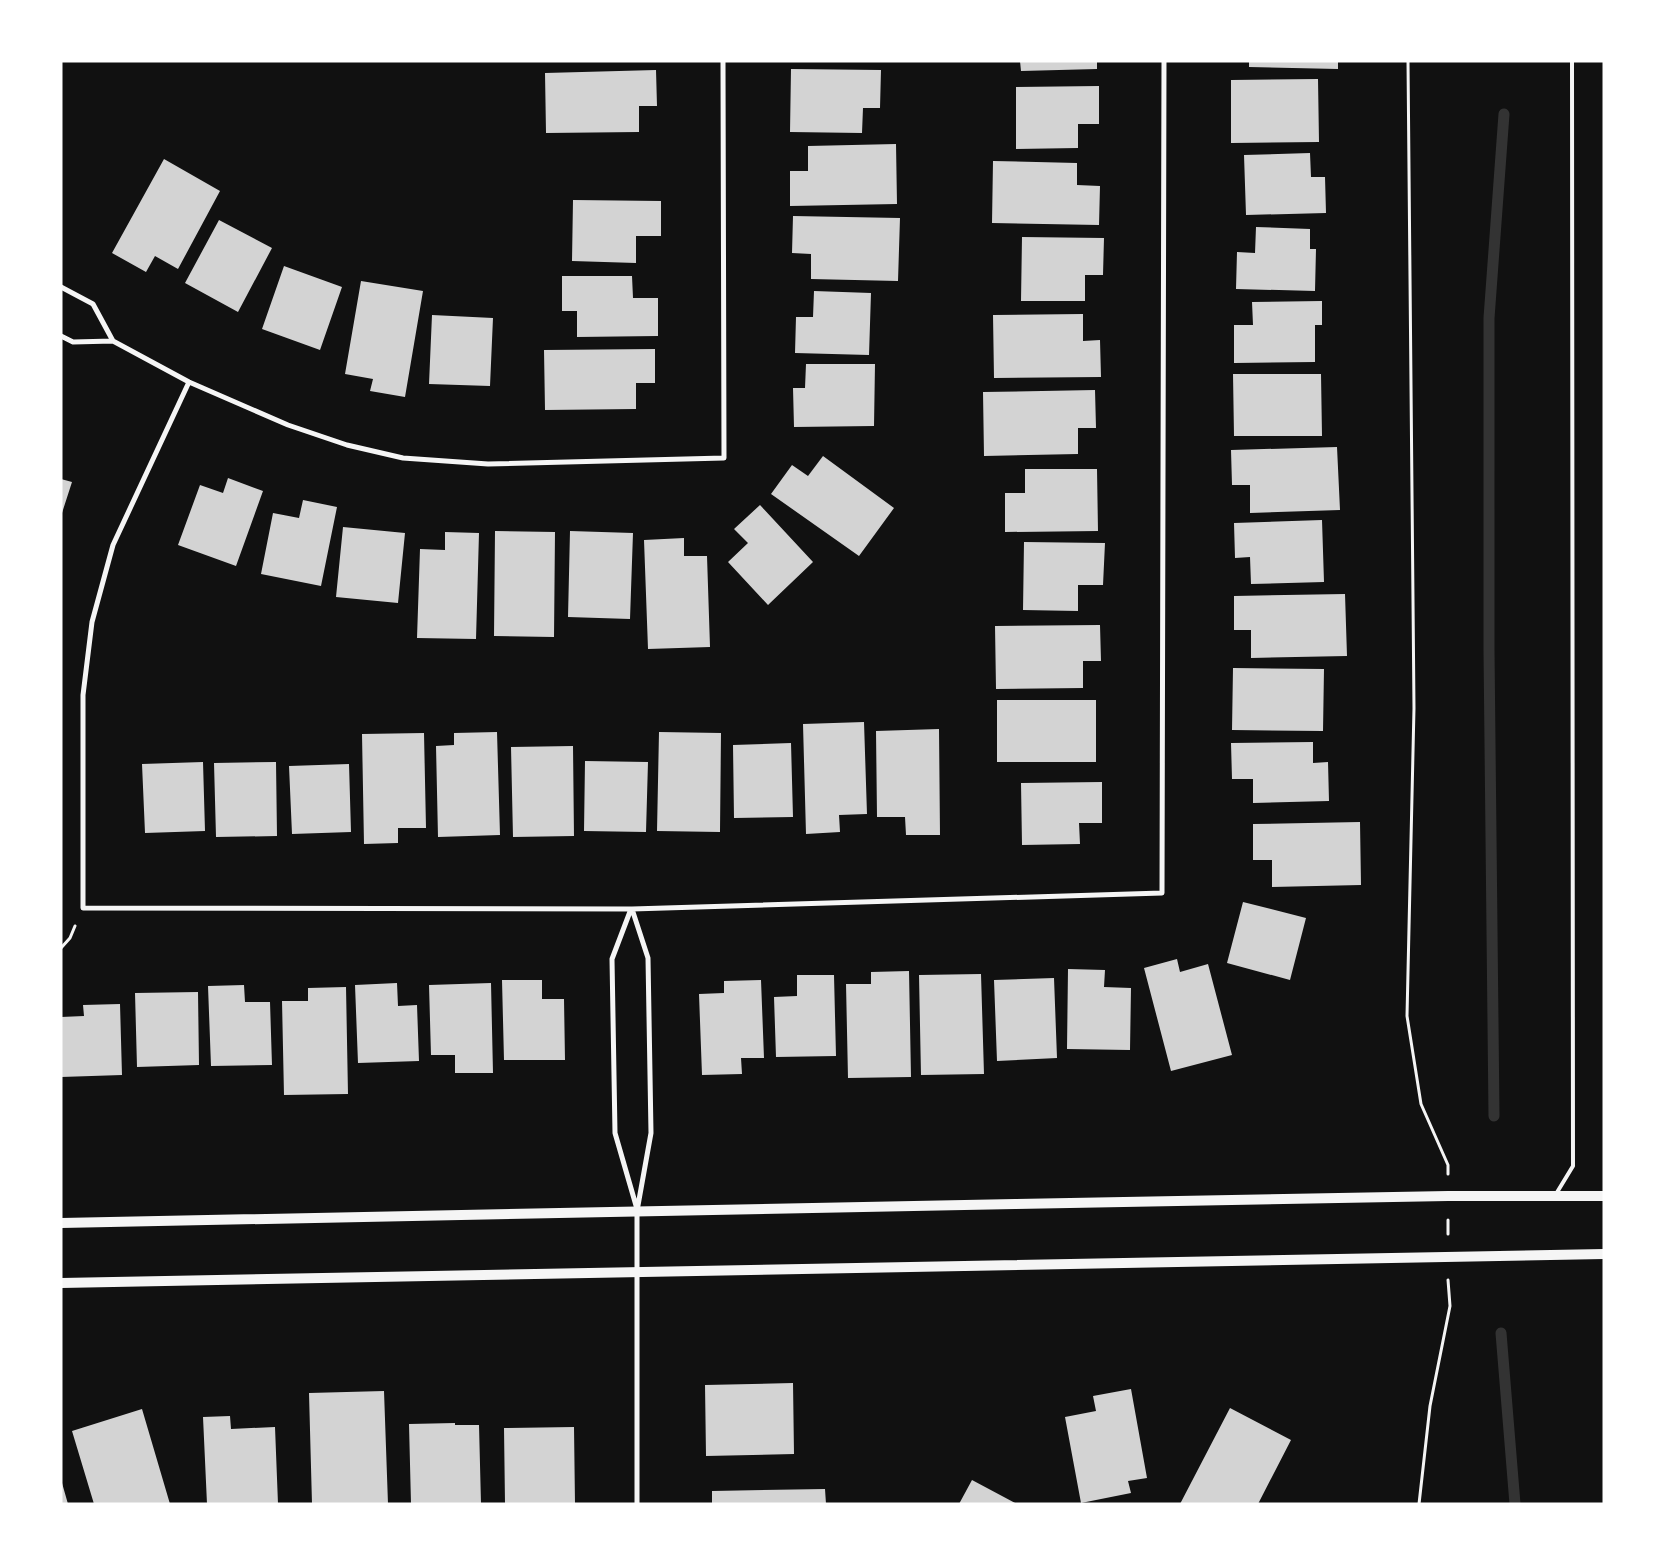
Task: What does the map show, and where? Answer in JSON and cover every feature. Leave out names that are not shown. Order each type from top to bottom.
[{"type":"main road","points":[[61,1223],[1448,1196],[1604,1196]]},
{"type":"main road","points":[[61,1282],[1604,1254]]},
{"type":"street","points":[[61,336],[74,342],[113,341],[190,382],[288,425],[346,445],[403,458],[488,464],[724,458],[723,61]]},
{"type":"street","points":[[190,382],[113,546],[92,622],[83,695],[83,908],[632,909],[1162,893],[1164,61]]},
{"type":"street","points":[[61,287],[93,304],[113,341]]},
{"type":"street","points":[[632,909],[612,959],[615,1133],[638,1211]]},
{"type":"street","points":[[632,909],[648,958],[651,1133],[638,1211],[637,1504]]},
{"type":"lane","points":[[1554,1197],[1573,1166],[1572,61]]},
{"type":"path","points":[[1408,61],[1414,708],[1407,1016],[1421,1104],[1448,1165],[1447,1258],[1450,1306],[1430,1406],[1419,1504]]},
{"type":"building","points":[[1020,61],[1097,61],[1097,69],[1021,71]]},
{"type":"building","points":[[1249,61],[1338,61],[1338,69],[1249,67]]},
{"type":"building","points":[[791,69],[881,70],[880,108],[863,108],[862,133],[790,132]]},
{"type":"building","points":[[656,70],[657,106],[639,106],[639,132],[546,133],[545,73]]},
{"type":"building","points":[[1318,79],[1319,142],[1231,143],[1231,80]]},
{"type":"building","points":[[1099,86],[1099,124],[1078,124],[1078,148],[1016,149],[1016,87]]},
{"type":"building","points":[[896,144],[897,204],[790,206],[790,171],[808,171],[808,146]]},
{"type":"building","points":[[1310,153],[1311,177],[1325,177],[1326,213],[1246,215],[1244,155]]},
{"type":"building","points":[[164,159],[220,191],[178,269],[155,256],[146,272],[112,253]]},
{"type":"building","points":[[993,161],[1077,163],[1077,185],[1100,186],[1099,225],[992,223]]},
{"type":"building","points":[[573,200],[661,201],[661,236],[636,236],[636,263],[572,261]]},
{"type":"building","points":[[793,216],[900,218],[898,281],[811,279],[811,254],[792,253]]},
{"type":"building","points":[[219,220],[272,248],[238,312],[185,283]]},
{"type":"building","points":[[1256,227],[1310,229],[1310,249],[1316,249],[1315,291],[1236,289],[1237,252],[1255,253]]},
{"type":"building","points":[[1022,237],[1104,238],[1103,275],[1085,275],[1085,301],[1021,301]]},
{"type":"building","points":[[284,266],[342,287],[320,350],[262,329]]},
{"type":"building","points":[[562,276],[632,276],[633,298],[658,298],[658,336],[577,337],[577,311],[562,311]]},
{"type":"building","points":[[361,281],[423,291],[405,397],[370,391],[373,379],[345,374]]},
{"type":"building","points":[[814,291],[871,293],[869,355],[795,353],[796,317],[813,317]]},
{"type":"building","points":[[1322,301],[1322,325],[1315,325],[1315,362],[1234,363],[1234,325],[1253,325],[1252,302]]},
{"type":"building","points":[[1083,314],[1083,341],[1100,340],[1101,377],[994,378],[993,315]]},
{"type":"building","points":[[432,315],[493,318],[490,386],[429,384]]},
{"type":"building","points":[[655,349],[655,383],[636,383],[636,409],[545,410],[544,350]]},
{"type":"building","points":[[806,364],[875,364],[874,426],[794,427],[793,388],[805,388]]},
{"type":"building","points":[[1233,374],[1321,374],[1322,436],[1234,436]]},
{"type":"building","points":[[1095,390],[1096,428],[1078,428],[1078,454],[984,456],[983,392]]},
{"type":"building","points":[[1337,447],[1340,510],[1250,513],[1250,485],[1232,485],[1231,450]]},
{"type":"building","points":[[823,456],[894,508],[859,556],[771,494],[792,465],[808,476]]},
{"type":"building","points":[[1025,469],[1097,469],[1098,531],[1005,532],[1005,493],[1025,493]]},
{"type":"building","points":[[228,478],[263,491],[236,566],[178,545],[200,485],[223,493]]},
{"type":"building","points":[[61,479],[72,482],[62,513],[61,513]]},
{"type":"building","points":[[303,500],[337,507],[321,586],[261,574],[273,513],[299,518]]},
{"type":"building","points":[[760,505],[813,562],[768,605],[728,562],[748,543],[734,529]]},
{"type":"building","points":[[1322,520],[1324,582],[1251,584],[1250,557],[1235,558],[1234,523]]},
{"type":"building","points":[[343,527],[405,533],[398,603],[336,597]]},
{"type":"building","points":[[495,531],[555,532],[554,637],[494,636]]},
{"type":"building","points":[[570,531],[633,533],[630,619],[568,617]]},
{"type":"building","points":[[445,532],[479,533],[476,639],[417,638],[420,549],[445,550]]},
{"type":"building","points":[[684,538],[684,556],[707,556],[710,647],[648,649],[644,540]]},
{"type":"building","points":[[1024,542],[1105,543],[1103,585],[1078,585],[1078,611],[1023,610]]},
{"type":"building","points":[[1345,594],[1347,656],[1251,658],[1251,630],[1234,630],[1234,596]]},
{"type":"building","points":[[1100,625],[1101,661],[1083,661],[1083,688],[996,689],[995,626]]},
{"type":"building","points":[[1233,668],[1324,669],[1323,731],[1232,730]]},
{"type":"building","points":[[997,700],[1096,700],[1096,762],[997,762]]},
{"type":"building","points":[[864,722],[867,814],[839,815],[840,832],[806,834],[803,724]]},
{"type":"building","points":[[939,729],[940,835],[906,835],[905,817],[877,817],[876,731]]},
{"type":"building","points":[[497,732],[500,835],[438,837],[436,746],[454,745],[454,733]]},
{"type":"building","points":[[659,732],[721,733],[720,832],[657,831]]},
{"type":"building","points":[[424,733],[426,828],[398,828],[398,843],[364,844],[362,734]]},
{"type":"building","points":[[1313,742],[1313,763],[1328,762],[1329,801],[1253,803],[1253,779],[1232,779],[1231,743]]},
{"type":"building","points":[[791,743],[793,817],[734,818],[733,745]]},
{"type":"building","points":[[573,746],[574,836],[513,837],[511,747]]},
{"type":"building","points":[[585,761],[648,762],[646,832],[584,831]]},
{"type":"building","points":[[203,762],[205,831],[145,833],[142,764]]},
{"type":"building","points":[[276,762],[277,836],[216,837],[214,763]]},
{"type":"building","points":[[349,764],[351,832],[292,834],[289,766]]},
{"type":"building","points":[[1102,782],[1102,823],[1079,823],[1080,844],[1022,845],[1021,783]]},
{"type":"building","points":[[1360,822],[1361,885],[1272,887],[1272,860],[1253,860],[1253,824]]},
{"type":"building","points":[[1243,902],[1306,918],[1290,980],[1227,963]]},
{"type":"building","points":[[1177,959],[1180,972],[1208,964],[1232,1055],[1171,1071],[1144,968]]},
{"type":"building","points":[[1068,969],[1105,970],[1104,987],[1131,988],[1130,1050],[1067,1049]]},
{"type":"building","points":[[909,971],[911,1077],[848,1078],[846,984],[871,984],[871,972]]},
{"type":"building","points":[[981,974],[984,1074],[921,1075],[919,975]]},
{"type":"building","points":[[797,975],[834,975],[836,1056],[776,1057],[774,997],[797,996]]},
{"type":"building","points":[[1054,978],[1057,1058],[997,1061],[994,980]]},
{"type":"building","points":[[502,980],[542,980],[542,999],[564,999],[565,1060],[504,1060]]},
{"type":"building","points":[[761,980],[764,1058],[741,1058],[742,1074],[702,1075],[699,994],[724,993],[724,981]]},
{"type":"building","points":[[397,983],[398,1006],[417,1005],[419,1061],[358,1063],[355,985]]},
{"type":"building","points":[[491,983],[493,1073],[455,1073],[455,1055],[431,1055],[429,985]]},
{"type":"building","points":[[244,985],[245,1002],[270,1002],[272,1065],[211,1066],[208,986]]},
{"type":"building","points":[[346,987],[348,1094],[284,1095],[282,1001],[308,1001],[308,988]]},
{"type":"building","points":[[198,992],[199,1065],[137,1067],[135,993]]},
{"type":"building","points":[[120,1004],[122,1075],[61,1077],[61,1017],[84,1016],[83,1005]]},
{"type":"building","points":[[793,1383],[794,1454],[706,1456],[705,1385]]},
{"type":"building","points":[[1131,1389],[1147,1478],[1128,1481],[1131,1493],[1081,1503],[1065,1417],[1096,1411],[1093,1396]]},
{"type":"building","points":[[384,1391],[388,1504],[312,1504],[309,1393]]},
{"type":"building","points":[[1230,1408],[1291,1440],[1258,1504],[1180,1504]]},
{"type":"building","points":[[142,1409],[170,1504],[94,1504],[72,1431]]},
{"type":"building","points":[[230,1416],[231,1429],[275,1427],[278,1504],[207,1504],[203,1417]]},
{"type":"building","points":[[455,1423],[455,1425],[479,1425],[481,1504],[411,1504],[409,1424]]},
{"type":"building","points":[[574,1427],[575,1504],[505,1504],[504,1428]]},
{"type":"building","points":[[972,1480],[1017,1504],[959,1504]]},
{"type":"building","points":[[62,1483],[68,1504],[61,1504]]},
{"type":"building","points":[[825,1489],[826,1504],[712,1504],[712,1491]]},
{"type":"waterway","points":[[1494,1116],[1489,650],[1489,318],[1504,114]]},
{"type":"waterway","points":[[1501,1333],[1515,1504]]}]
